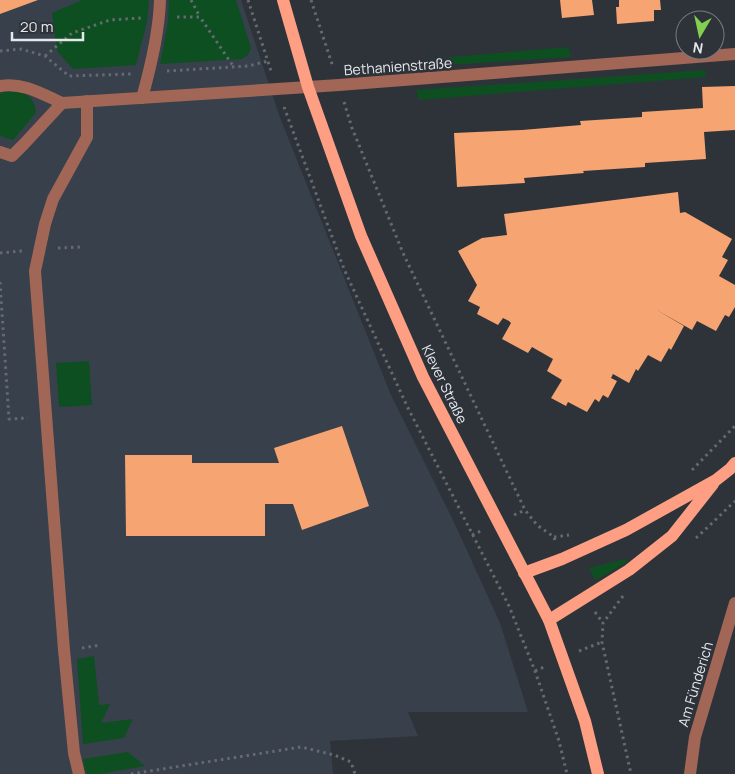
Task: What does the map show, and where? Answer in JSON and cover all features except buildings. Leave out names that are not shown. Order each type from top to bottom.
[{"type":"main road","name":"Klever Straße","points":[[283,0],[308,87],[361,236],[424,378],[549,620],[586,721],[598,774]]},
{"type":"main road","points":[[524,573],[626,530],[733,469]]},
{"type":"main road","points":[[549,620],[629,570],[672,536],[716,480]]},
{"type":"street","points":[[142,98],[155,46],[160,17],[160,0]]},
{"type":"street","name":"Bethanienstraße","points":[[0,86],[10,84],[23,86],[62,103],[339,85],[735,54]]},
{"type":"street","points":[[79,774],[74,753],[60,604],[35,272],[52,199],[87,137],[87,101]]},
{"type":"street","points":[[6,154],[24,144],[62,103]]},
{"type":"street","name":"Am Fünderich","points":[[690,774],[695,737],[735,603]]},
{"type":"street","points":[[69,774],[74,753]]},
{"type":"path","points":[[191,0],[200,18]]},
{"type":"path","points":[[248,0],[278,89],[344,269],[407,406],[509,606],[535,671],[559,741],[567,774]]},
{"type":"path","points":[[311,0],[352,128],[403,253],[525,510],[537,525],[554,536]]},
{"type":"path","points":[[0,282],[9,419],[46,418]]},
{"type":"path","points":[[596,613],[604,623],[602,642],[631,774]]},
{"type":"path","points":[[131,774],[301,747],[334,755],[351,762],[355,774]]},
{"type":"shaded area","points":[[0,0],[241,0],[279,115],[391,395],[453,520],[500,623],[528,712],[408,712],[418,736],[330,741],[333,774],[0,774]]},
{"type":"green space","points":[[82,0],[149,0],[147,22],[136,65],[73,69],[57,51],[52,13]]},
{"type":"green space","points":[[169,0],[236,0],[251,48],[248,55],[242,59],[160,64],[168,22]]},
{"type":"green space","points":[[568,47],[571,57],[433,66],[426,59]]},
{"type":"green space","points":[[705,70],[706,77],[419,100],[416,90]]},
{"type":"green space","points":[[11,90],[28,96],[33,102],[36,113],[13,140],[0,136],[0,94]]},
{"type":"green space","points":[[89,361],[92,405],[59,407],[56,363]]},
{"type":"green space","points":[[627,559],[627,562],[595,580],[589,568]]},
{"type":"green space","points":[[94,656],[99,705],[110,704],[101,723],[133,719],[124,738],[83,744],[77,659]]},
{"type":"green space","points":[[128,752],[145,766],[99,774],[86,774],[83,759]]}]
